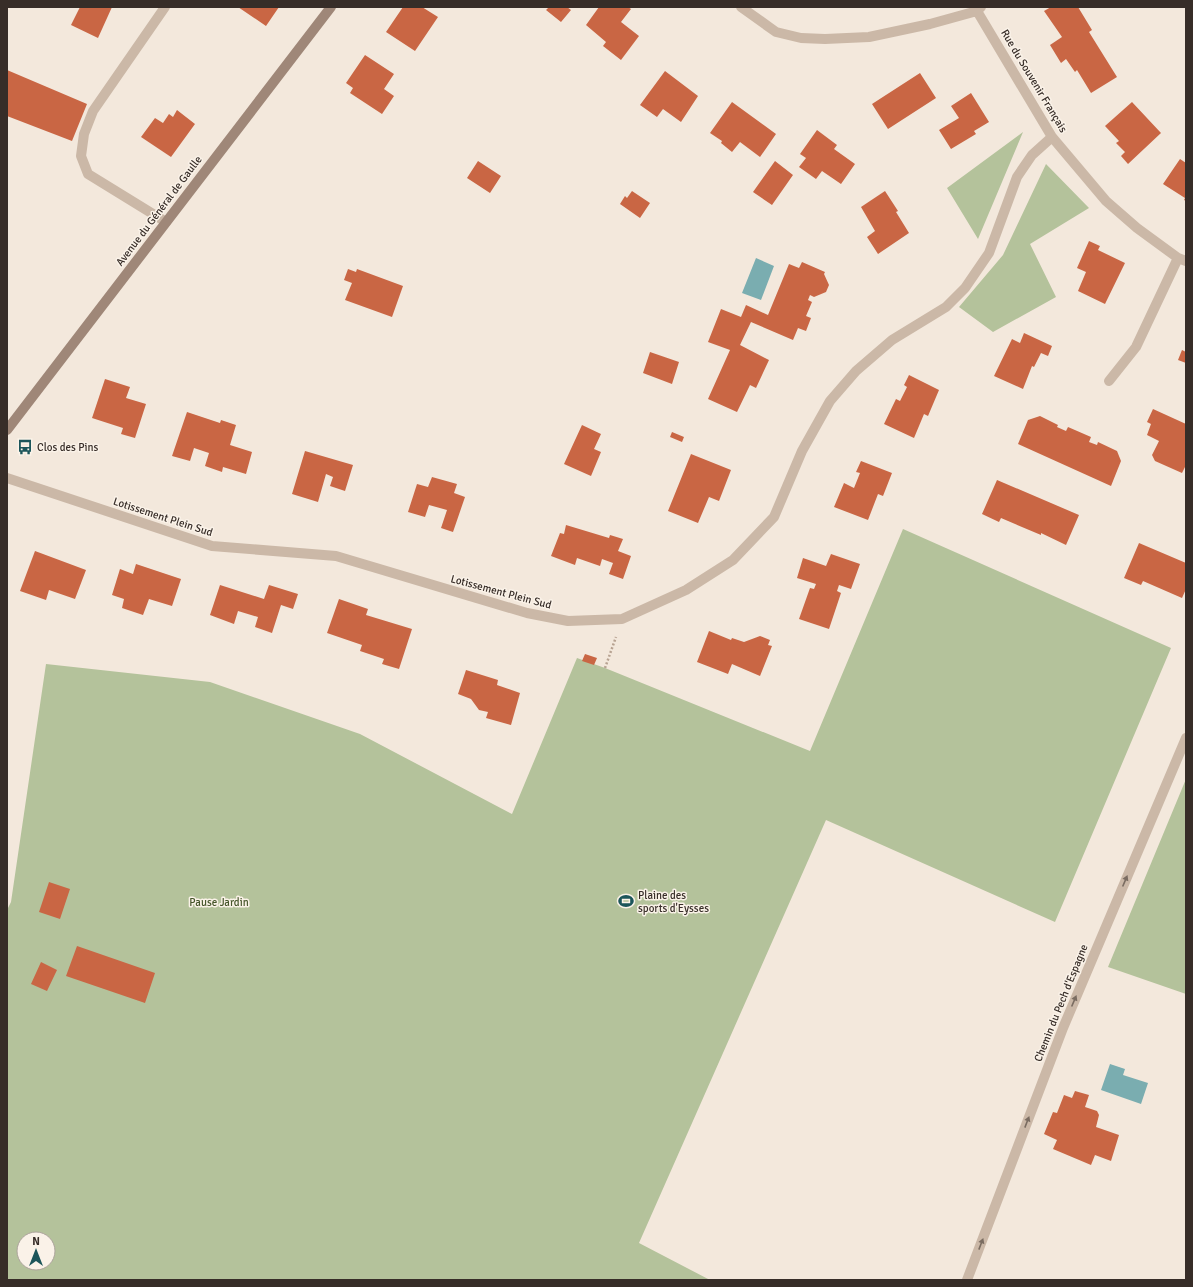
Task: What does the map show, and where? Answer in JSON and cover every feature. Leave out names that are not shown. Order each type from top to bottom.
[{"type":"main road","name":"Avenue du Général de Gaulle","points":[[7,430],[331,7]]},
{"type":"street","points":[[165,7],[93,111],[84,134],[81,156],[88,174],[166,222]]},
{"type":"street","points":[[741,7],[776,32],[801,38],[825,39],[869,37],[930,24],[979,9]]},
{"type":"street","name":"Rue du Souvenir Français","points":[[979,9],[1052,137],[1106,201],[1137,228],[1182,260],[1136,347],[1110,381]]},
{"type":"street","name":"Lotissement Plein Sud","points":[[7,478],[212,546],[336,556],[526,613],[568,621],[622,619],[686,590],[733,560],[774,517],[802,451],[830,401],[856,371],[892,340],[946,307],[965,288],[989,253],[1017,177],[1032,155],[1052,137]]},
{"type":"street","name":"Chemin du Pech d'Espagne","points":[[967,1280],[1063,1028],[1186,738]]},
{"type":"path","points":[[605,668],[622,619]]},
{"type":"green space","points":[[1023,132],[978,239],[947,188]]},
{"type":"green space","points":[[1046,164],[1089,208],[1030,244],[1056,297],[993,332],[959,307],[1003,255]]},
{"type":"green space","name":"Pause Jardin","points":[[903,529],[1171,648],[1055,922],[826,820],[639,1243],[710,1280],[7,1280],[7,910],[11,902],[46,664],[210,682],[360,734],[512,814],[577,658],[810,751]]},
{"type":"green space","points":[[1186,779],[1186,994],[1108,967]]},
{"type":"water","points":[[756,258],[774,266],[761,300],[742,293]]},
{"type":"water","points":[[1110,1064],[1125,1069],[1123,1075],[1148,1083],[1141,1104],[1101,1090]]},
{"type":"building","points":[[80,7],[112,7],[98,38],[71,25]]},
{"type":"building","points":[[238,7],[279,7],[266,26]]},
{"type":"building","points":[[403,7],[422,7],[438,17],[415,51],[386,32]]},
{"type":"building","points":[[549,7],[567,7],[571,10],[561,22],[546,10]]},
{"type":"building","points":[[599,7],[628,7],[631,9],[621,22],[639,36],[621,60],[603,46],[606,42],[586,25]]},
{"type":"building","points":[[1051,7],[1078,7],[1092,30],[1089,32],[1117,77],[1091,93],[1077,70],[1075,72],[1066,59],[1061,63],[1050,45],[1062,37],[1044,11]]},
{"type":"building","points":[[365,55],[394,74],[384,89],[394,96],[382,114],[350,93],[353,88],[346,83]]},
{"type":"building","points":[[7,70],[87,104],[72,141],[7,116]]},
{"type":"building","points":[[665,71],[698,96],[681,122],[663,109],[657,117],[640,105]]},
{"type":"building","points":[[920,73],[936,98],[888,129],[872,104]]},
{"type":"building","points":[[971,93],[989,122],[974,131],[976,134],[951,149],[939,130],[959,118],[951,106]]},
{"type":"building","points":[[732,102],[776,134],[760,157],[740,142],[732,152],[721,143],[722,141],[710,133]]},
{"type":"building","points":[[1132,102],[1161,133],[1128,164],[1121,156],[1125,152],[1116,143],[1119,141],[1105,126]]},
{"type":"building","points":[[177,110],[195,124],[171,157],[141,137],[155,118],[163,123],[169,114],[173,117]]},
{"type":"building","points":[[817,130],[837,145],[834,149],[855,164],[841,184],[822,171],[816,179],[799,167],[806,158],[800,154]]},
{"type":"building","points":[[1180,159],[1186,163],[1186,201],[1184,200],[1185,198],[1163,184]]},
{"type":"building","points":[[478,161],[501,176],[490,193],[467,178]]},
{"type":"building","points":[[775,161],[793,175],[772,205],[753,192]]},
{"type":"building","points":[[632,191],[650,203],[640,218],[620,204],[625,196],[627,198]]},
{"type":"building","points":[[885,191],[898,211],[896,212],[909,233],[878,254],[867,237],[875,231],[861,207]]},
{"type":"building","points":[[1089,241],[1100,246],[1098,250],[1125,263],[1105,304],[1078,291],[1086,272],[1077,268]]},
{"type":"building","points":[[802,262],[825,272],[824,274],[829,285],[826,292],[814,297],[810,295],[808,300],[812,302],[806,316],[811,318],[806,331],[798,328],[793,340],[751,322],[740,345],[769,360],[756,388],[750,385],[737,412],[708,399],[730,350],[708,342],[721,309],[741,317],[746,305],[768,315],[789,264],[799,268]]},
{"type":"building","points":[[348,269],[356,272],[357,269],[403,286],[392,317],[345,300],[352,283],[344,280]]},
{"type":"building","points":[[1024,333],[1052,346],[1048,356],[1041,353],[1034,367],[1032,366],[1023,389],[994,376],[1012,339],[1020,343]]},
{"type":"building","points":[[1182,350],[1186,352],[1186,363],[1178,360]]},
{"type":"building","points":[[650,352],[679,362],[672,384],[643,373]]},
{"type":"building","points":[[909,375],[939,390],[928,416],[924,414],[914,438],[884,424],[896,399],[900,401],[907,387],[904,385]]},
{"type":"building","points":[[105,379],[130,387],[126,398],[146,404],[135,438],[121,434],[123,428],[92,418]]},
{"type":"building","points":[[1153,409],[1186,424],[1186,465],[1182,473],[1155,461],[1152,455],[1159,441],[1147,435],[1151,424],[1147,422]]},
{"type":"building","points":[[187,412],[220,423],[221,420],[236,425],[230,445],[252,452],[246,474],[223,467],[222,472],[205,466],[209,453],[194,448],[190,461],[172,456]]},
{"type":"building","points":[[1040,416],[1066,431],[1068,427],[1091,437],[1089,442],[1097,445],[1098,442],[1117,451],[1121,461],[1111,486],[1018,444],[1028,420]]},
{"type":"building","points":[[582,425],[601,434],[594,449],[601,452],[591,476],[564,464]]},
{"type":"building","points":[[672,432],[684,437],[682,442],[670,437]]},
{"type":"building","points":[[305,451],[353,465],[345,491],[330,486],[333,477],[326,474],[318,502],[292,494]]},
{"type":"building","points":[[691,454],[731,470],[719,501],[709,497],[698,523],[668,511]]},
{"type":"building","points":[[861,461],[892,473],[883,496],[878,494],[868,520],[834,507],[844,483],[854,488],[860,473],[856,472]]},
{"type":"building","points":[[432,477],[457,484],[454,493],[465,497],[453,532],[441,528],[447,510],[429,505],[425,517],[408,512],[417,484],[428,487]]},
{"type":"building","points":[[997,480],[1079,515],[1066,545],[1041,533],[1041,535],[1001,518],[999,522],[982,514]]},
{"type":"building","points":[[566,525],[609,538],[610,535],[623,539],[618,551],[631,556],[623,579],[609,574],[613,563],[602,559],[600,566],[577,558],[575,565],[551,556],[560,533],[564,534]]},
{"type":"building","points":[[1139,543],[1186,563],[1186,589],[1182,598],[1143,581],[1141,585],[1124,578]]},
{"type":"building","points":[[35,551],[86,570],[75,599],[49,590],[46,600],[20,591]]},
{"type":"building","points":[[831,554],[860,564],[851,589],[839,585],[837,591],[841,593],[829,629],[799,619],[810,588],[814,589],[816,584],[797,578],[803,558],[826,566]]},
{"type":"building","points":[[136,564],[181,579],[172,606],[149,599],[143,615],[122,608],[124,599],[112,595],[120,569],[133,574]]},
{"type":"building","points":[[220,585],[264,599],[269,585],[298,594],[293,609],[281,605],[272,633],[255,627],[258,617],[238,611],[234,624],[210,615]]},
{"type":"building","points":[[339,599],[368,609],[366,615],[412,629],[399,669],[382,664],[384,659],[360,651],[362,645],[327,633]]},
{"type":"building","points":[[709,631],[731,640],[732,638],[744,642],[760,636],[770,640],[768,645],[772,646],[760,676],[732,664],[728,674],[697,662]]},
{"type":"building","points":[[585,654],[597,658],[594,665],[582,661]]},
{"type":"building","points":[[466,670],[498,680],[497,685],[520,693],[511,725],[486,718],[488,712],[479,710],[471,699],[458,694]]},
{"type":"building","points":[[49,882],[70,889],[60,919],[39,912]]},
{"type":"building","points":[[77,946],[155,973],[145,1003],[66,976]]},
{"type":"building","points":[[41,962],[57,970],[47,991],[31,984]]},
{"type":"building","points":[[1075,1091],[1089,1095],[1085,1107],[1097,1111],[1099,1115],[1096,1127],[1119,1135],[1111,1161],[1095,1155],[1091,1165],[1053,1149],[1057,1140],[1044,1134],[1053,1112],[1057,1113],[1064,1095],[1072,1098]]},
{"type":"place","name":"Clos des Pins","points":[[25,447]]},
{"type":"place","name":"Plaine des sports d'Eysses","points":[[626,901]]}]
